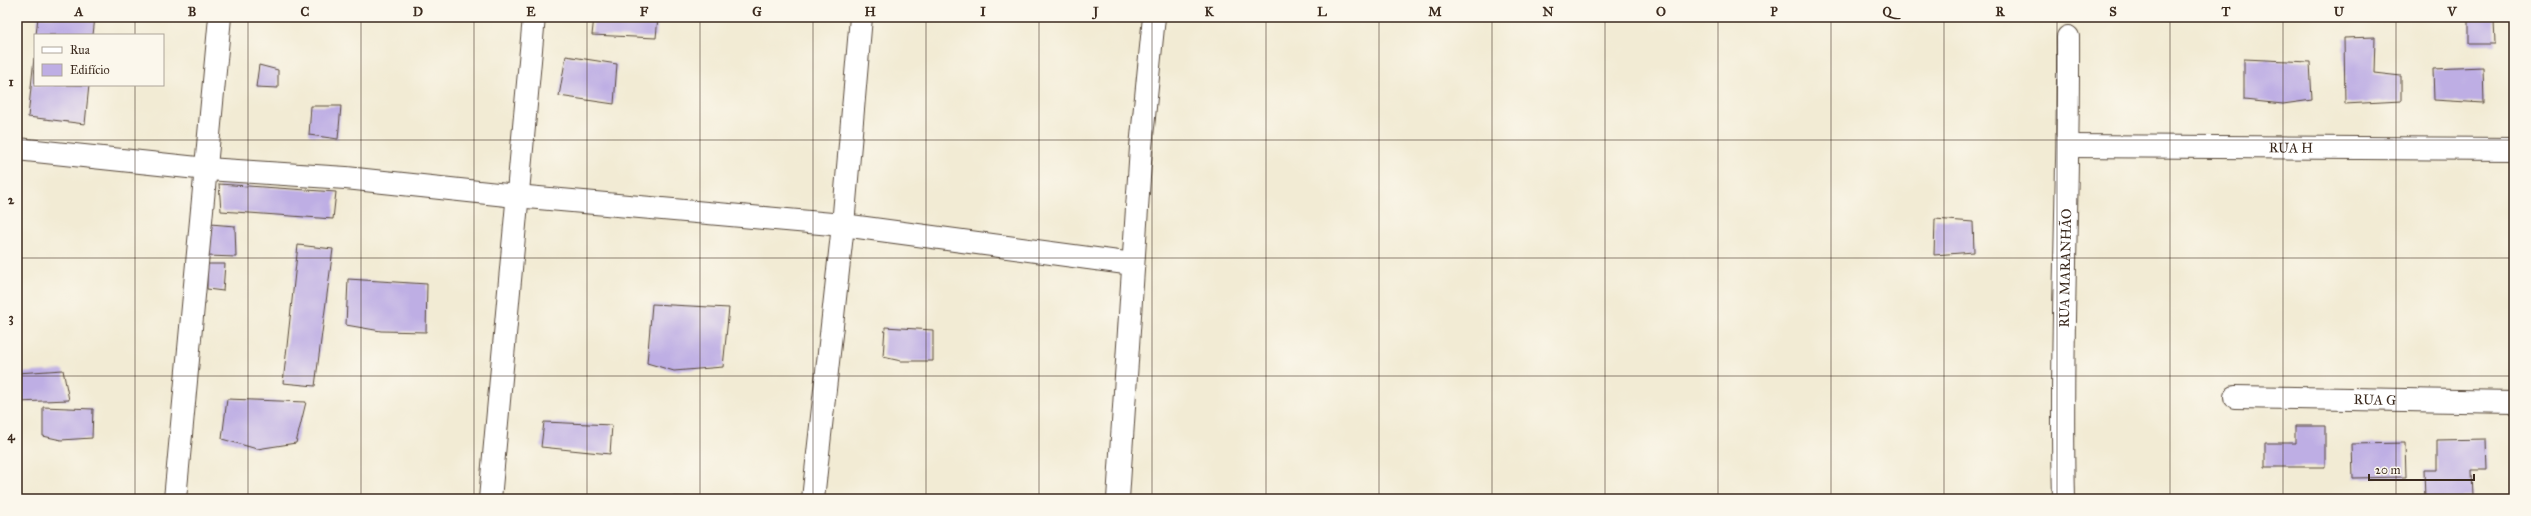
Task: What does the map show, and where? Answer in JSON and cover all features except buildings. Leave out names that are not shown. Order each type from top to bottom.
[{"type":"street","points":[[175,499],[220,17]]},
{"type":"street","points":[[490,499],[516,196],[534,17]]},
{"type":"street","points":[[813,499],[842,224],[861,17]]},
{"type":"street","points":[[1118,499],[1140,147],[1154,17]]},
{"type":"street","name":"RUA MARANHÃO","points":[[2064,499],[2062,400],[2069,146],[2068,37]]},
{"type":"street","name":"RUA H","points":[[2069,146],[2514,149]]},
{"type":"street","points":[[17,149],[206,169],[346,178],[516,196],[842,224],[1133,264]]},
{"type":"street","name":"RUA G","points":[[2235,397],[2514,402]]}]
